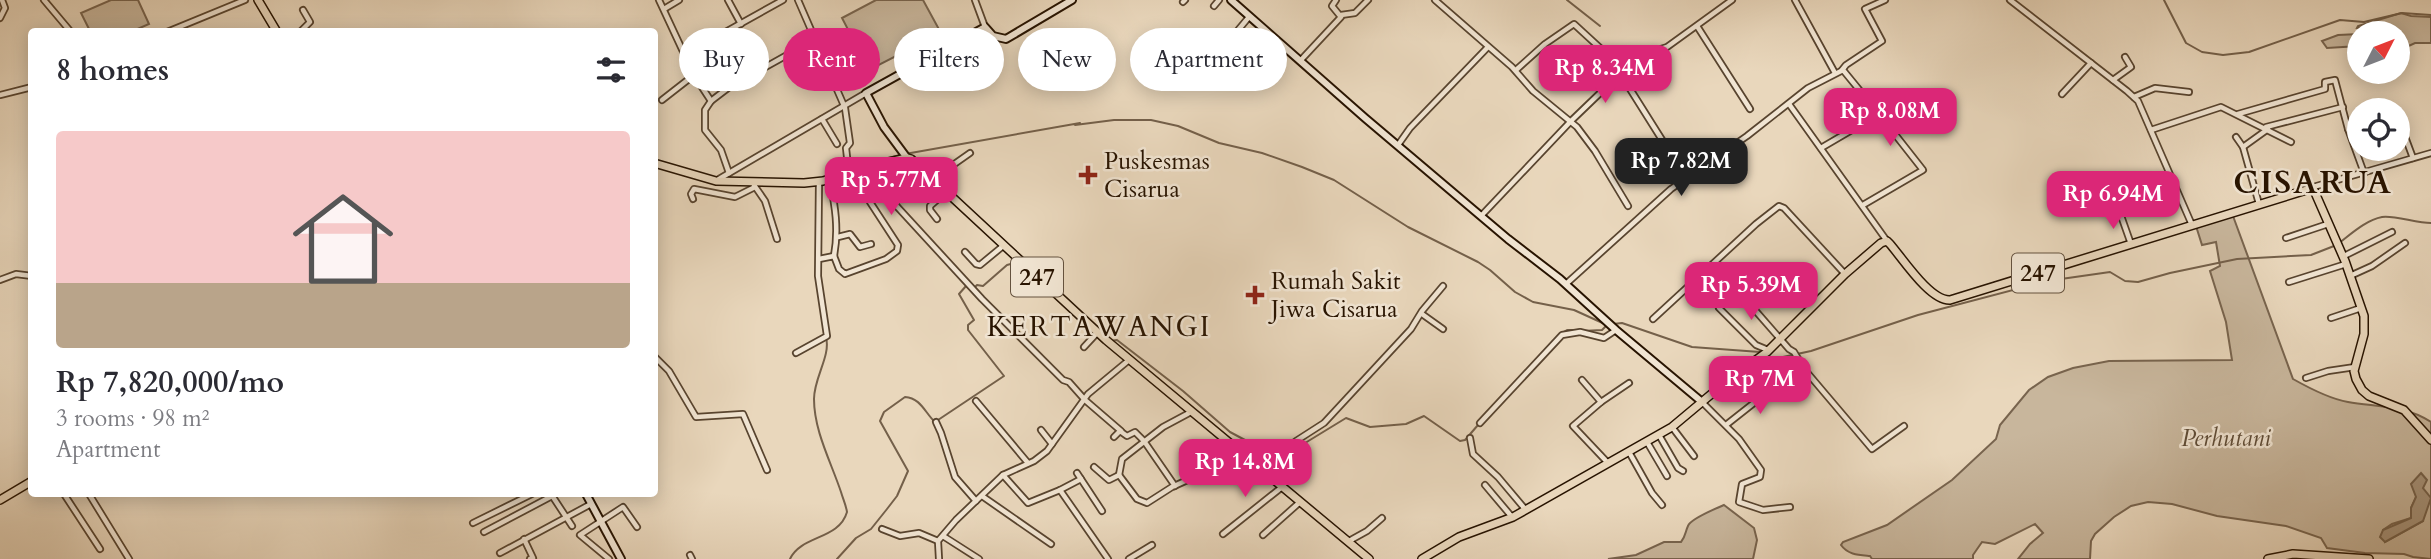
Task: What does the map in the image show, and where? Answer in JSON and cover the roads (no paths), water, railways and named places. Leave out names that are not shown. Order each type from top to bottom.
[{"type":"main road","points":[[258,0],[275,28]]},
{"type":"main road","points":[[658,164],[716,181],[753,184],[819,182],[906,156]]},
{"type":"main road","name":"247","points":[[906,156],[1130,360],[1369,559]]},
{"type":"main road","points":[[2312,188],[2362,308],[2365,325],[2355,367],[2356,379],[2369,396],[2404,410],[2431,440]]},
{"type":"main road","name":"247","points":[[1887,242],[1921,281],[1945,301],[2312,188]]},
{"type":"main road","points":[[1422,559],[1459,537],[1513,517],[1672,428],[1727,381],[1767,352],[1845,274],[1881,243],[1887,242]]},
{"type":"main road","points":[[0,500],[28,483]]},
{"type":"main road","points":[[2268,559],[2293,554],[2369,559]]},
{"type":"street","points":[[0,18],[5,8],[2,0]]},
{"type":"street","points":[[44,0],[68,28]]},
{"type":"street","points":[[177,28],[245,0]]},
{"type":"street","points":[[659,0],[679,40]]},
{"type":"street","points":[[664,9],[679,0]]},
{"type":"street","points":[[728,0],[741,24]]},
{"type":"street","points":[[734,28],[783,0]]},
{"type":"street","points":[[798,0],[810,28]]},
{"type":"street","points":[[975,0],[985,27],[993,36],[1006,39],[1072,0]]},
{"type":"street","points":[[1214,6],[1219,0]]},
{"type":"street","points":[[1231,0],[1481,216],[1566,284],[1726,425],[1762,473],[1760,477],[1742,484],[1739,502],[1763,510],[1790,507]]},
{"type":"street","points":[[1336,0],[1332,6],[1341,15]]},
{"type":"street","points":[[1300,61],[1341,15],[1356,12],[1368,0]]},
{"type":"street","points":[[1435,0],[1516,71],[1533,91],[1571,121],[1595,150],[1628,206]]},
{"type":"street","points":[[1481,216],[1571,121],[1622,72],[1648,53],[1667,47],[1732,0]]},
{"type":"street","points":[[1795,0],[1835,73]]},
{"type":"street","points":[[1566,284],[1686,178],[1747,136],[1808,88],[1842,70],[1882,41],[1865,9],[1885,0]]},
{"type":"street","points":[[2010,0],[2134,97],[2192,225]]},
{"type":"street","points":[[303,10],[310,22],[306,28]]},
{"type":"street","points":[[1239,28],[1249,16]]},
{"type":"street","points":[[1516,71],[1545,44],[1574,24],[1622,72],[1686,178]]},
{"type":"street","points":[[1697,26],[1750,109]]},
{"type":"street","points":[[716,181],[985,27]]},
{"type":"street","points":[[1398,145],[1410,128],[1488,47]]},
{"type":"street","points":[[729,173],[722,150],[705,130],[705,110],[711,101],[728,88],[783,57]]},
{"type":"street","points":[[2113,80],[2130,67],[2125,57]]},
{"type":"street","points":[[2062,93],[2091,64]]},
{"type":"street","points":[[1842,70],[1923,170],[1863,205]]},
{"type":"street","points":[[2238,114],[2325,89],[2325,82],[2335,80],[2347,125]]},
{"type":"street","points":[[662,100],[679,87]]},
{"type":"street","points":[[0,96],[28,88]]},
{"type":"street","points":[[2134,97],[2158,88],[2189,92]]},
{"type":"street","points":[[705,91],[711,101]]},
{"type":"street","points":[[837,91],[849,120],[850,143],[846,148],[847,157]]},
{"type":"street","points":[[866,93],[884,127],[906,156]]},
{"type":"street","points":[[1789,104],[1887,242]]},
{"type":"street","points":[[2151,130],[2217,107],[2227,108],[2291,142]]},
{"type":"street","points":[[2244,147],[2267,128],[2343,107]]},
{"type":"street","points":[[1821,148],[1879,114]]},
{"type":"street","points":[[822,119],[836,144]]},
{"type":"street","points":[[2236,137],[2244,147],[2259,204]]},
{"type":"street","points":[[2410,150],[2413,158]]},
{"type":"street","points":[[933,179],[970,153]]},
{"type":"street","points":[[2312,188],[2431,153]]},
{"type":"street","points":[[2361,161],[2364,173]]},
{"type":"street","points":[[870,167],[880,188],[982,299],[1085,400],[1127,436],[1135,432],[1175,486]]},
{"type":"street","points":[[830,180],[837,212],[838,237],[834,256],[839,269],[845,274],[886,259],[897,251],[898,246],[870,202],[856,171]]},
{"type":"street","points":[[796,353],[827,336],[819,281],[819,182]]},
{"type":"street","points":[[693,199],[691,194],[694,189],[736,197],[753,184],[765,201],[777,239]]},
{"type":"street","points":[[937,219],[930,206],[946,192]]},
{"type":"street","points":[[1653,319],[1736,241],[1779,206],[1784,208],[1845,274]]},
{"type":"street","points":[[2119,210],[2131,244]]},
{"type":"street","points":[[2287,239],[2328,224]]},
{"type":"street","points":[[2290,282],[2392,232]]},
{"type":"street","points":[[838,237],[850,234],[860,247],[871,244]]},
{"type":"street","points":[[2350,276],[2371,266],[2405,243]]},
{"type":"street","points":[[965,252],[980,265],[1003,246]]},
{"type":"street","points":[[819,259],[834,256]]},
{"type":"street","points":[[0,279],[13,275],[28,276]]},
{"type":"street","points":[[1262,469],[1324,423],[1385,358],[1443,286]]},
{"type":"street","points":[[1718,308],[1756,345],[1767,352]]},
{"type":"street","points":[[2331,318],[2362,308]]},
{"type":"street","points":[[1754,309],[1795,354],[1873,450],[1904,426]]},
{"type":"street","points":[[1422,314],[1443,329]]},
{"type":"street","points":[[1480,423],[1562,335],[1580,332],[1604,338],[1611,326]]},
{"type":"street","points":[[1083,347],[1098,332]]},
{"type":"street","points":[[658,360],[669,371],[696,417],[743,414],[767,470]]},
{"type":"street","points":[[939,559],[939,541],[943,536],[1003,475],[1041,456],[1085,400],[1107,377],[1130,360]]},
{"type":"street","points":[[1726,425],[1802,365]]},
{"type":"street","points":[[2306,378],[2355,367]]},
{"type":"street","points":[[1582,380],[1601,402]]},
{"type":"street","points":[[1608,464],[1573,426],[1629,383]]},
{"type":"street","points":[[976,401],[1028,463]]},
{"type":"street","points":[[1192,412],[1163,427],[1122,458],[1119,475],[1141,502],[1147,503],[1203,473],[1232,445]]},
{"type":"street","points":[[936,422],[955,477],[976,502]]},
{"type":"street","points":[[1672,428],[1693,456]]},
{"type":"street","points":[[1041,430],[1052,444]]},
{"type":"street","points":[[1114,437],[1121,431]]},
{"type":"street","points":[[1659,435],[1678,468],[1683,471]]},
{"type":"street","points":[[1471,438],[1473,454],[1498,477],[1526,510]]},
{"type":"street","points":[[1647,442],[1667,476]]},
{"type":"street","points":[[1629,452],[1652,493],[1662,505]]},
{"type":"street","points":[[1094,467],[1109,480],[1119,475]]},
{"type":"street","points":[[1077,473],[1102,511]]},
{"type":"street","points":[[1003,475],[1028,503],[1081,479]]},
{"type":"street","points":[[1485,485],[1513,517]]},
{"type":"street","points":[[1223,534],[1283,486]]},
{"type":"street","points":[[1060,490],[1108,559]]},
{"type":"street","points":[[982,496],[1051,544]]},
{"type":"street","points":[[66,497],[100,549]]},
{"type":"street","points":[[91,497],[130,559]]},
{"type":"street","points":[[473,523],[526,497]]},
{"type":"street","points":[[484,532],[547,497]]},
{"type":"street","points":[[552,497],[572,526]]},
{"type":"street","points":[[588,497],[621,559]]},
{"type":"street","points":[[1263,535],[1301,501]]},
{"type":"street","points":[[500,553],[591,504]]},
{"type":"street","points":[[610,559],[580,536],[622,507],[637,527]]},
{"type":"street","points":[[1348,541],[1367,531],[1382,518]]},
{"type":"street","points":[[882,529],[900,536],[919,533],[939,541]]},
{"type":"street","points":[[943,536],[979,559]]},
{"type":"street","points":[[524,539],[533,558],[530,559]]},
{"type":"street","points":[[1129,559],[1139,557],[1152,545]]},
{"type":"waterway","points":[[1567,0],[1600,26]]},
{"type":"waterway","points":[[2164,0],[2186,43],[2202,52],[2223,55],[2249,52],[2340,20],[2364,22],[2402,13],[2431,15]]},
{"type":"waterway","points":[[905,154],[1080,123],[1075,125],[1114,120],[1151,120],[1178,126],[1219,143],[1262,153],[1334,180],[1408,227],[1478,262],[1515,292],[1533,302],[1574,310],[1607,325]]},
{"type":"waterway","points":[[882,160],[900,155]]},
{"type":"waterway","points":[[821,178],[833,174]]},
{"type":"waterway","points":[[2339,243],[2365,224],[2382,217],[2431,223]]},
{"type":"waterway","points":[[1765,355],[1774,359],[1811,351],[1918,315],[2047,281],[2110,272],[2125,281],[2138,282],[2237,259],[2311,255],[2334,246]]},
{"type":"waterway","points":[[974,288],[977,285],[983,286],[1007,265],[1018,262]]},
{"type":"waterway","points":[[837,559],[856,538],[871,529],[897,496],[908,471],[880,421],[884,412],[905,397],[919,403],[935,422],[1004,376],[968,330],[968,325],[974,320],[959,294],[966,286],[970,289]]},
{"type":"waterway","points":[[1613,324],[1622,323],[1692,347],[1760,352]]},
{"type":"waterway","points":[[1582,331],[1602,330],[1606,326]]},
{"type":"waterway","points":[[1562,333],[1576,330]]},
{"type":"waterway","points":[[790,559],[802,545],[836,528],[847,512],[820,435],[815,411],[815,391],[826,352],[826,337]]},
{"type":"waterway","points":[[1110,341],[1117,340],[1183,391],[1230,432],[1270,460]]},
{"type":"waterway","points":[[1274,462],[1346,418],[1370,427],[1406,424],[1424,416],[1460,441],[1465,440],[1478,425]]},
{"type":"place","name":"Puskesmas Cisarua","points":[[1088,175]]},
{"type":"place","name":"Rumah Sakit Jiwa Cisarua","points":[[1255,295]]},
{"type":"district","name":"CISARUA","points":[[2313,183]]},
{"type":"district","name":"KERTAWANGI","points":[[1099,327]]},
{"type":"park label","name":"Perhutani","points":[[2226,438]]}]
